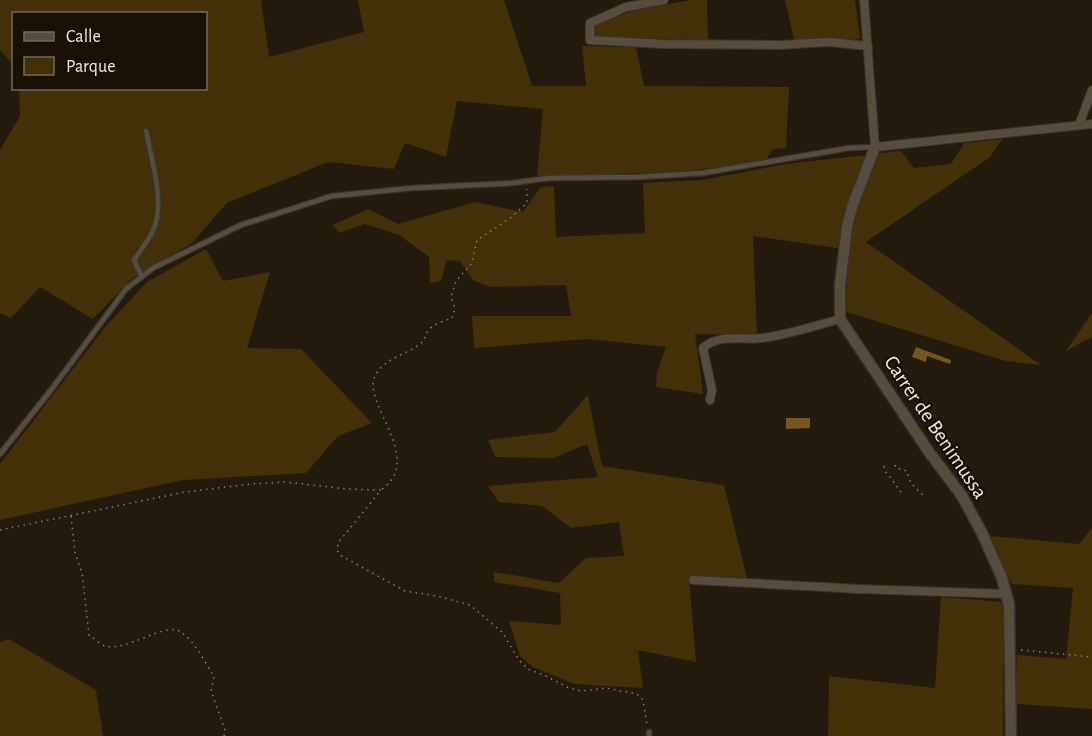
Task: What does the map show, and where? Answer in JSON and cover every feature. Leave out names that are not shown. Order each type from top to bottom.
[{"type":"street","points":[[664,0],[626,8],[590,23],[590,40],[663,44],[780,45],[828,42],[868,46]]},
{"type":"street","points":[[710,400],[712,390],[703,348],[709,342],[721,339],[761,338],[840,319],[840,286],[846,226],[875,147],[864,0]]},
{"type":"street","points":[[1079,125],[1092,90]]},
{"type":"street","points":[[875,147],[1092,124]]},
{"type":"street","name":"Carrer de Benimussa","points":[[840,319],[929,452],[962,496],[982,533],[1007,594],[1011,736]]},
{"type":"street","points":[[693,580],[847,589],[1007,594]]},
{"type":"lane","points":[[142,277],[134,260],[155,227],[158,207],[156,181],[146,131]]},
{"type":"lane","points":[[0,454],[126,289],[153,268],[241,225],[332,196],[549,178],[638,177],[703,173],[849,148],[875,147]]},
{"type":"path","points":[[527,181],[527,203],[509,219],[477,240],[471,262],[456,281],[451,297],[455,309],[452,318],[440,322],[428,331],[423,342],[386,363],[375,375],[372,387],[397,454],[396,473],[338,543],[337,550],[340,555],[405,591],[437,596],[470,605],[502,632],[519,660],[528,669],[569,688],[581,691],[606,688],[637,694],[643,700],[649,734]]},
{"type":"path","points":[[895,465],[896,468],[907,471],[908,478],[915,488],[925,496]]},
{"type":"path","points":[[884,466],[901,492]]},
{"type":"path","points":[[0,530],[185,492],[251,484],[285,482],[346,489],[381,490]]},
{"type":"path","points":[[71,516],[75,553],[82,573],[89,635],[103,646],[118,647],[169,629],[179,630],[193,644],[214,677],[211,691],[225,730],[224,736]]},
{"type":"path","points":[[1010,649],[1092,657]]},
{"type":"green space","points":[[0,0],[261,0],[269,57],[364,32],[358,0],[504,0],[532,86],[586,86],[582,46],[636,47],[644,86],[789,87],[786,148],[773,149],[765,161],[681,172],[537,176],[543,109],[457,101],[446,157],[405,143],[394,169],[328,162],[227,203],[191,244],[133,278],[93,319],[40,287],[11,318],[0,313],[0,150],[20,116],[19,90],[207,90],[207,12],[12,12],[12,63],[0,50]]},
{"type":"green space","points":[[691,0],[707,0],[708,40],[594,37],[593,23],[640,9]]},
{"type":"green space","points":[[785,0],[855,0],[860,39],[794,39]]},
{"type":"green space","points":[[1002,139],[990,157],[866,242],[1041,365],[1006,361],[846,312],[848,249],[859,200],[880,153],[901,151],[914,168],[951,164],[964,143]]},
{"type":"green space","points":[[866,155],[837,248],[753,236],[757,335],[695,334],[703,394],[656,387],[657,373],[666,347],[589,339],[474,348],[472,316],[571,316],[566,285],[490,287],[473,280],[460,261],[447,260],[441,281],[430,283],[429,257],[399,235],[365,224],[339,233],[333,225],[368,209],[398,224],[476,202],[523,212],[541,187],[554,186],[556,237],[645,233],[643,183],[702,180],[786,164]]},
{"type":"green space","points":[[206,249],[223,281],[270,272],[247,348],[301,349],[372,423],[338,436],[306,473],[183,480],[0,520],[0,464],[106,326],[147,282]]},
{"type":"green space","points":[[1092,313],[1092,337],[1066,351]]},
{"type":"green space","points":[[588,395],[602,466],[724,485],[748,582],[689,577],[696,662],[638,650],[643,688],[574,684],[533,667],[520,656],[509,621],[561,625],[560,593],[494,582],[494,572],[559,583],[586,558],[624,556],[619,522],[571,528],[542,506],[499,502],[488,486],[598,477],[587,444],[554,458],[495,457],[488,440],[555,432]]},
{"type":"green space","points":[[1092,528],[1092,709],[1016,704],[1017,655],[1066,659],[1073,588],[1012,584],[989,536],[1079,544]]},
{"type":"green space","points":[[941,597],[1003,602],[1003,736],[828,736],[829,676],[935,688]]},
{"type":"green space","points":[[9,639],[96,690],[103,736],[0,736],[0,642]]},
{"type":"shaded area","points":[[916,347],[951,360],[950,364],[927,356],[926,362],[912,357]]},
{"type":"shaded area","points":[[786,418],[810,418],[810,428],[786,429]]}]
